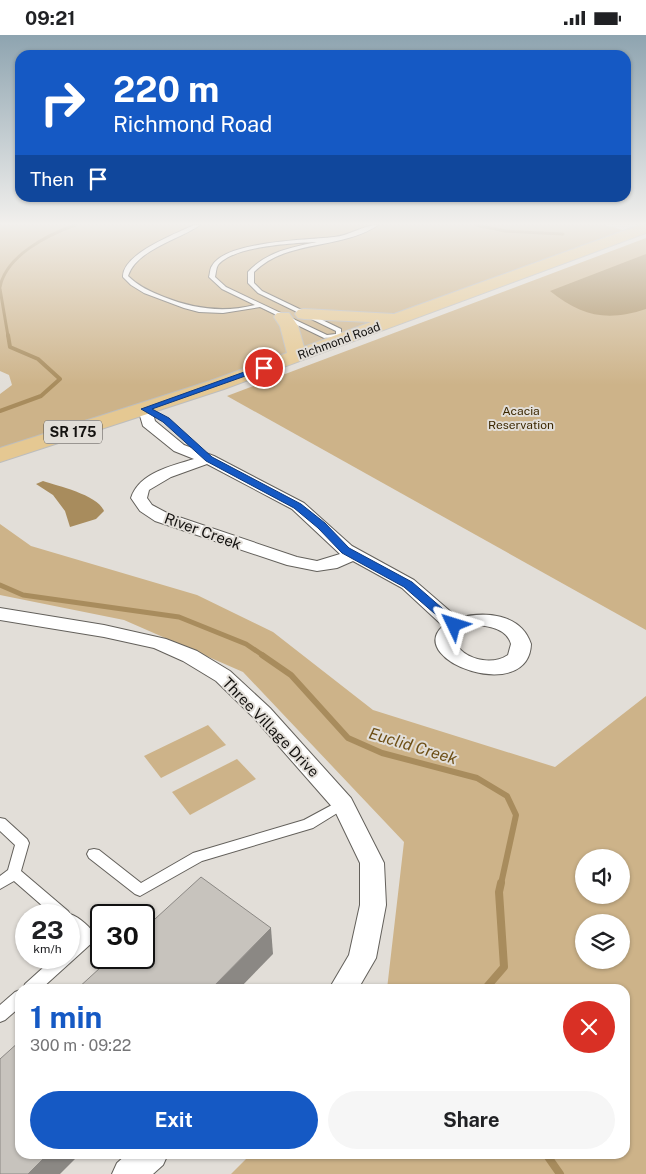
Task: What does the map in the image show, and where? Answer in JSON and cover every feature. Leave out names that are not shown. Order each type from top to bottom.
[{"type":"main road","name":"Richmond Road","points":[[0,455],[145,409],[511,278]]},
{"type":"main road","points":[[279,309],[289,326],[297,356]]},
{"type":"main road","points":[[304,314],[402,318]]},
{"type":"street","points":[[145,409],[148,423],[179,448],[209,459],[298,506],[353,555],[408,585],[454,625]]},
{"type":"street","name":"River Creek","points":[[209,459],[154,479],[142,488],[140,499],[146,508],[161,517],[293,561],[317,565],[331,564],[353,555]]},
{"type":"street","name":"Three Village Drive","points":[[0,614],[135,637],[190,656],[223,676],[262,713],[343,804],[372,863],[373,905],[362,958],[346,984]]},
{"type":"street","points":[[128,1174],[146,1159]]},
{"type":"lane","points":[[128,278],[143,291],[200,311],[235,312],[260,305],[279,309]]},
{"type":"lane","points":[[213,278],[217,284],[260,305],[279,309],[304,314],[339,330],[339,335],[326,337],[279,309],[251,283],[251,278]]},
{"type":"lane","points":[[94,854],[140,890],[198,857],[308,823],[343,804]]},
{"type":"lane","points":[[0,823],[22,843],[14,873],[0,883]]},
{"type":"lane","points":[[14,873],[50,904]]},
{"type":"lane","points":[[80,929],[89,937],[80,945]]},
{"type":"lane","points":[[36,984],[52,969]]},
{"type":"lane","points":[[0,1015],[15,1002]]},
{"type":"green space","points":[[0,278],[504,278],[0,455],[0,394],[12,385],[9,375],[0,371]]},
{"type":"green space","name":"Acacia Reservation","points":[[540,278],[646,278],[646,630],[227,396]]},
{"type":"green space","points":[[0,524],[31,546],[197,595],[273,632],[373,710],[555,767],[646,696],[646,1174],[231,1174],[246,1159],[630,1159],[630,984],[388,984],[404,842],[243,672],[124,620],[0,595]]},
{"type":"green space","points":[[208,725],[226,745],[161,778],[144,756]]},
{"type":"green space","points":[[237,759],[256,779],[190,815],[172,792]]},
{"type":"shaded area","points":[[583,278],[646,278],[646,309],[619,315],[595,314],[573,306],[550,291]]},
{"type":"shaded area","points":[[43,481],[86,496],[100,505],[104,511],[96,519],[70,527],[65,511],[53,495],[36,484]]},
{"type":"building","points":[[201,877],[271,928],[216,984],[82,984],[99,969],[155,969],[155,919]]},
{"type":"building","points":[[15,1046],[15,1159],[43,1159],[28,1174],[0,1174],[0,1059]]},
{"type":"waterway","name":"Euclid Creek","points":[[0,287],[3,278]]},
{"type":"waterway","name":"Euclid Creek","points":[[0,289],[8,336]]},
{"type":"waterway","name":"Euclid Creek","points":[[0,411],[41,396],[60,379],[38,359],[10,347],[8,335]]},
{"type":"waterway","name":"Euclid Creek","points":[[0,585],[23,595],[179,617],[246,644],[264,656]]},
{"type":"waterway","name":"Euclid Creek","points":[[262,655],[291,675],[348,738],[382,753],[477,778],[507,796],[516,815],[501,884]]},
{"type":"waterway","name":"Euclid Creek","points":[[489,984],[504,967],[499,892],[501,883]]},
{"type":"waterway","name":"Euclid Creek","points":[[550,1159],[560,1174]]},
{"type":"route","points":[[264,368],[145,409],[166,420],[209,459],[298,506],[321,525],[346,550],[408,585],[454,625]]}]
